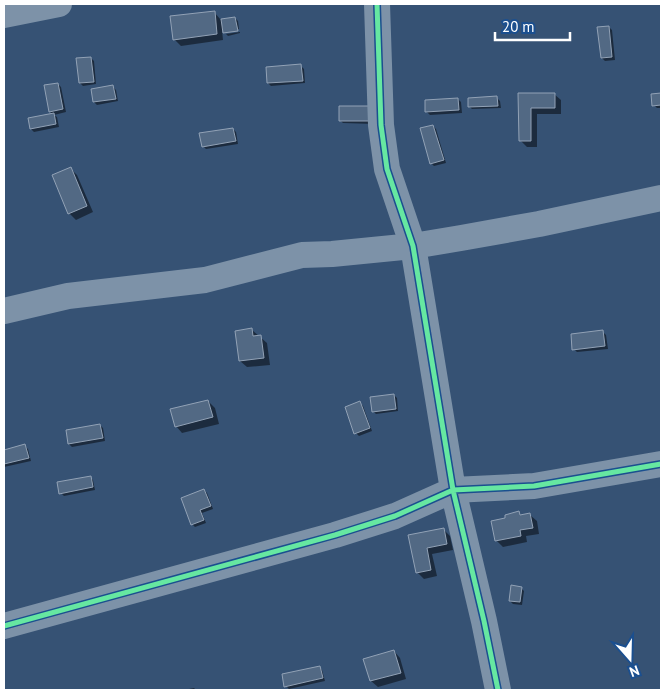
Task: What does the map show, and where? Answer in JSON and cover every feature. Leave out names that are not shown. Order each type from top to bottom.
[{"type":"street","points":[[4,15],[60,4]]},
{"type":"street","points":[[377,4],[381,125],[387,169],[413,246],[453,490],[498,690]]},
{"type":"street","points":[[4,311],[68,296],[205,280],[302,255],[413,246],[539,224],[661,198]]},
{"type":"street","points":[[4,626],[335,535],[395,516],[453,490],[534,486],[661,464]]},
{"type":"building","points":[[215,11],[217,34],[173,40],[170,16]]},
{"type":"building","points":[[235,17],[238,31],[223,33],[221,19]]},
{"type":"building","points":[[609,26],[612,57],[601,58],[597,27]]},
{"type":"building","points":[[91,57],[94,82],[79,83],[76,58]]},
{"type":"building","points":[[301,64],[303,81],[267,83],[266,67]]},
{"type":"building","points":[[58,83],[63,109],[49,112],[44,85]]},
{"type":"building","points":[[113,85],[116,99],[93,102],[91,89]]},
{"type":"building","points":[[518,93],[555,93],[555,108],[531,108],[531,141],[519,141]]},
{"type":"building","points":[[661,93],[661,105],[652,106],[651,94]]},
{"type":"building","points":[[497,96],[498,106],[468,107],[468,98]]},
{"type":"building","points":[[458,98],[459,110],[425,112],[425,100]]},
{"type":"building","points":[[339,106],[372,106],[372,121],[339,121]]},
{"type":"building","points":[[54,113],[56,124],[30,129],[28,118]]},
{"type":"building","points":[[433,125],[444,160],[430,164],[420,128]]},
{"type":"building","points":[[233,128],[236,141],[202,147],[199,133]]},
{"type":"building","points":[[71,167],[87,206],[68,214],[52,175]]},
{"type":"building","points":[[252,328],[253,336],[261,335],[264,358],[239,361],[235,331]]},
{"type":"building","points":[[603,330],[605,346],[572,350],[571,334]]},
{"type":"building","points":[[394,394],[396,409],[372,412],[370,397]]},
{"type":"building","points":[[208,400],[213,417],[175,427],[170,409]]},
{"type":"building","points":[[360,401],[370,428],[354,434],[345,407]]},
{"type":"building","points":[[100,424],[103,438],[68,444],[66,430]]},
{"type":"building","points":[[25,444],[29,458],[4,464],[4,450]]},
{"type":"building","points":[[91,476],[93,487],[59,494],[57,482]]},
{"type":"building","points":[[204,489],[211,506],[200,510],[204,520],[191,525],[181,498]]},
{"type":"building","points":[[519,511],[520,515],[530,513],[533,528],[520,530],[521,536],[495,541],[491,521],[505,518],[505,515]]},
{"type":"building","points":[[444,528],[447,544],[427,548],[431,570],[416,573],[408,535]]},
{"type":"building","points":[[511,585],[522,587],[520,602],[509,601]]},
{"type":"building","points":[[394,650],[401,673],[370,681],[363,659]]},
{"type":"building","points":[[320,666],[323,678],[284,687],[282,674]]},
{"type":"cycle path","points":[[377,4],[381,125],[387,169],[413,246],[453,490],[498,690]]},
{"type":"cycle path","points":[[4,626],[335,535],[395,516],[453,490],[534,486],[661,464]]}]
